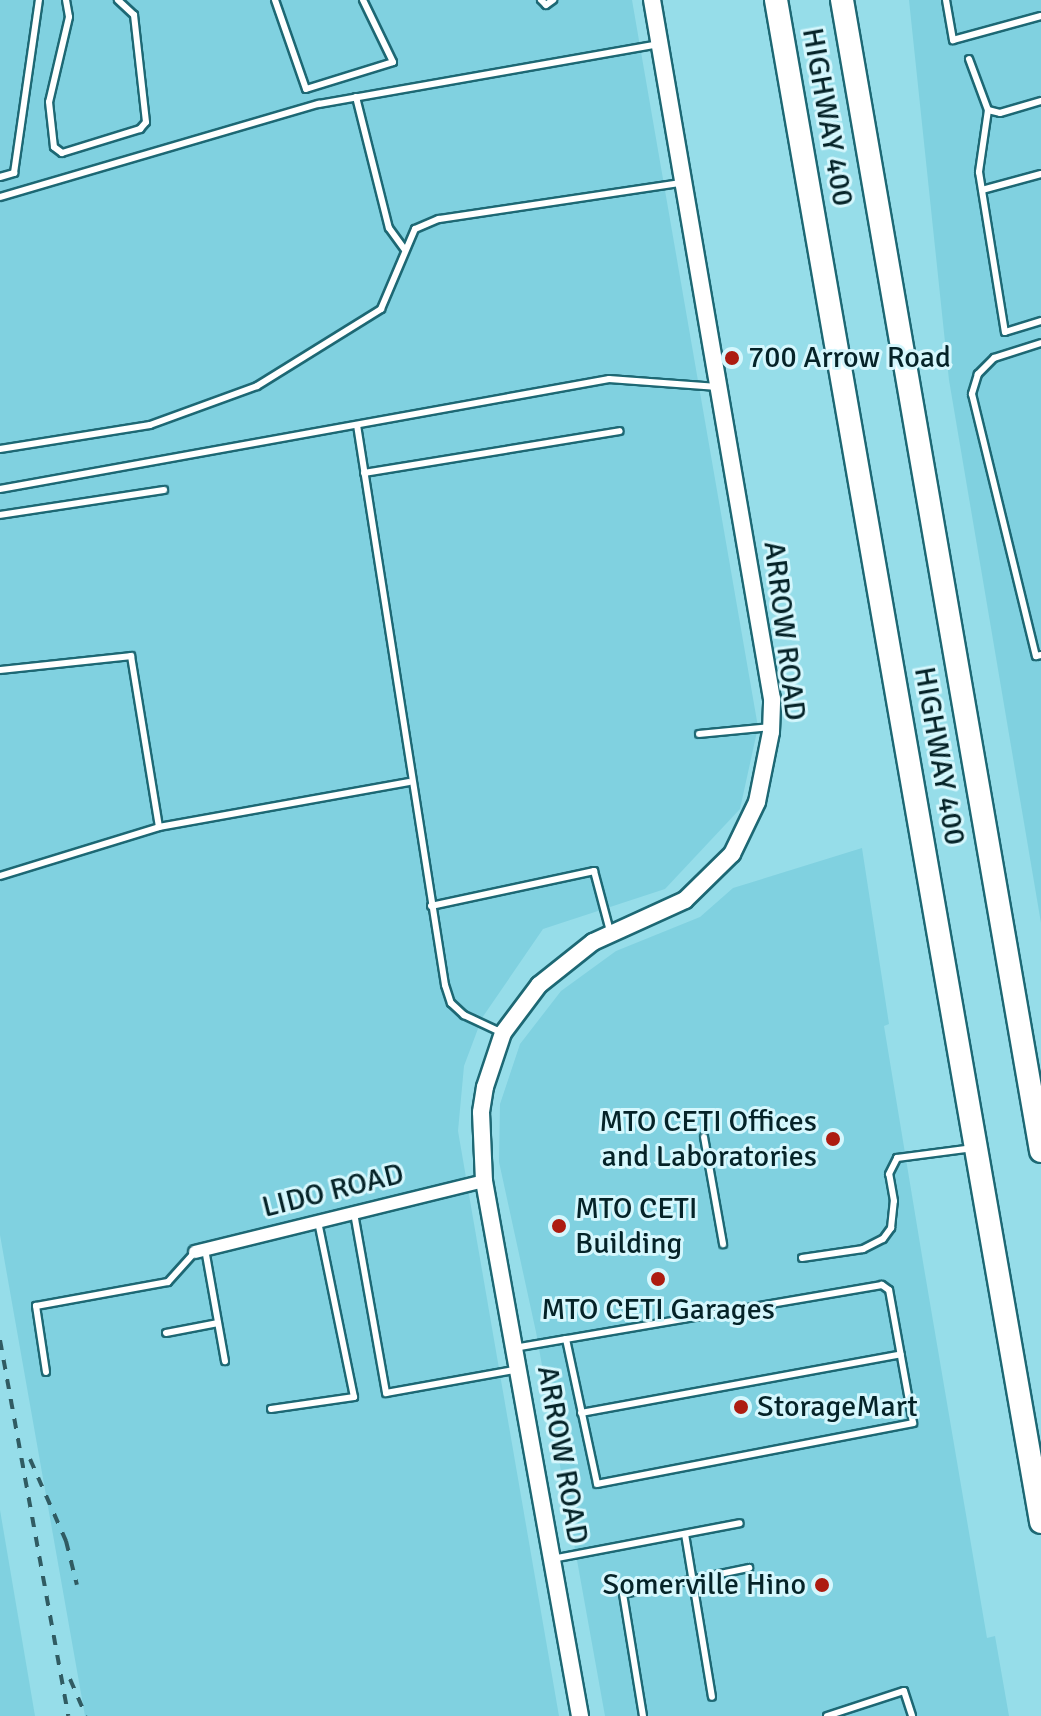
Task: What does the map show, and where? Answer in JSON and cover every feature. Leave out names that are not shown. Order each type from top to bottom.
[{"type":"highway","name":"HIGHWAY 400","points":[[776,0],[1041,1522]]},
{"type":"highway","name":"HIGHWAY 400","points":[[842,0],[1041,1151]]},
{"type":"street","name":"ARROW ROAD","points":[[580,1716],[484,1181],[481,1112],[503,1033],[539,985],[611,934],[685,900],[732,854],[757,802],[771,727],[772,699],[662,43],[652,0]]},
{"type":"street","name":"LIDO ROAD","points":[[200,1250],[484,1181]]},
{"type":"lane","points":[[0,177],[14,173],[39,0]]},
{"type":"lane","points":[[66,0],[69,17],[49,102],[54,147],[62,153],[140,129],[146,122],[134,15],[118,0]]},
{"type":"lane","points":[[275,0],[306,89],[393,62],[363,0]]},
{"type":"lane","points":[[541,0],[546,5],[553,0]]},
{"type":"lane","points":[[946,0],[953,40],[1041,16]]},
{"type":"lane","points":[[0,197],[356,97],[662,43]]},
{"type":"lane","points":[[969,59],[988,110],[979,172],[1005,332],[1041,321]]},
{"type":"lane","points":[[356,97],[389,228],[404,249]]},
{"type":"lane","points":[[988,110],[1000,113],[1041,101]]},
{"type":"lane","points":[[982,190],[1041,174]]},
{"type":"lane","points":[[0,449],[150,425],[257,386],[381,309],[415,229],[439,219],[685,182]]},
{"type":"lane","points":[[1041,343],[994,358],[978,374],[972,394],[1036,656],[1041,655]]},
{"type":"lane","points":[[0,489],[609,379],[719,387]]},
{"type":"lane","points":[[357,425],[409,782],[451,1003],[503,1033]]},
{"type":"lane","points":[[364,473],[620,431]]},
{"type":"lane","points":[[0,515],[164,490]]},
{"type":"lane","points":[[0,670],[131,656],[159,827]]},
{"type":"lane","points":[[699,734],[771,727]]},
{"type":"lane","points":[[0,876],[159,827],[409,782]]},
{"type":"lane","points":[[431,906],[594,871],[611,934]]},
{"type":"lane","points":[[704,1137],[723,1244]]},
{"type":"lane","points":[[802,1258],[863,1249],[883,1239],[891,1228],[894,1201],[889,1174],[897,1158],[976,1148]]},
{"type":"lane","points":[[354,1212],[386,1393],[518,1370]]},
{"type":"lane","points":[[271,1409],[354,1397],[318,1221]]},
{"type":"lane","points":[[200,1250],[225,1361]]},
{"type":"lane","points":[[46,1372],[36,1306],[168,1282],[200,1250]]},
{"type":"lane","points":[[514,1348],[566,1339],[882,1285],[889,1290],[911,1425],[616,1481],[595,1481],[566,1339]]},
{"type":"lane","points":[[166,1333],[218,1323]]},
{"type":"lane","points":[[581,1413],[901,1354]]},
{"type":"lane","points":[[552,1559],[740,1523]]},
{"type":"lane","points":[[685,1534],[712,1697]]},
{"type":"lane","points":[[643,1716],[623,1594],[749,1568]]},
{"type":"lane","points":[[827,1716],[904,1691],[912,1716]]},
{"type":"lane","points":[[853,1708],[856,1716]]},
{"type":"shaded area","points":[[0,0],[632,0],[758,727],[740,809],[665,889],[543,929],[482,1018],[464,1066],[458,1131],[559,1716],[85,1716],[0,1235]]},
{"type":"shaded area","points":[[909,0],[1041,0],[1041,923],[949,380]]},
{"type":"shaded area","points":[[862,848],[889,1024],[884,1026],[923,1262],[987,1638],[995,1636],[1009,1716],[605,1716],[536,1332],[499,1162],[500,1104],[520,1044],[561,991],[616,951],[700,917],[733,888]]},
{"type":"shaded area","points":[[0,1510],[35,1716],[0,1716]]},
{"type":"railway","points":[[0,1340],[68,1716]]},
{"type":"railway","points":[[30,1459],[66,1541],[77,1585]]},
{"type":"railway","points":[[70,1679],[86,1716]]},
{"type":"place","name":"700 Arrow Road","points":[[732,358]]},
{"type":"place","name":"MTO CETI Offices and Laboratories","points":[[833,1139]]},
{"type":"place","name":"MTO CETI Building","points":[[559,1226]]},
{"type":"place","name":"MTO CETI Garages","points":[[658,1279]]},
{"type":"place","name":"StorageMart","points":[[741,1407]]},
{"type":"place","name":"Somerville Hino","points":[[822,1585]]}]
